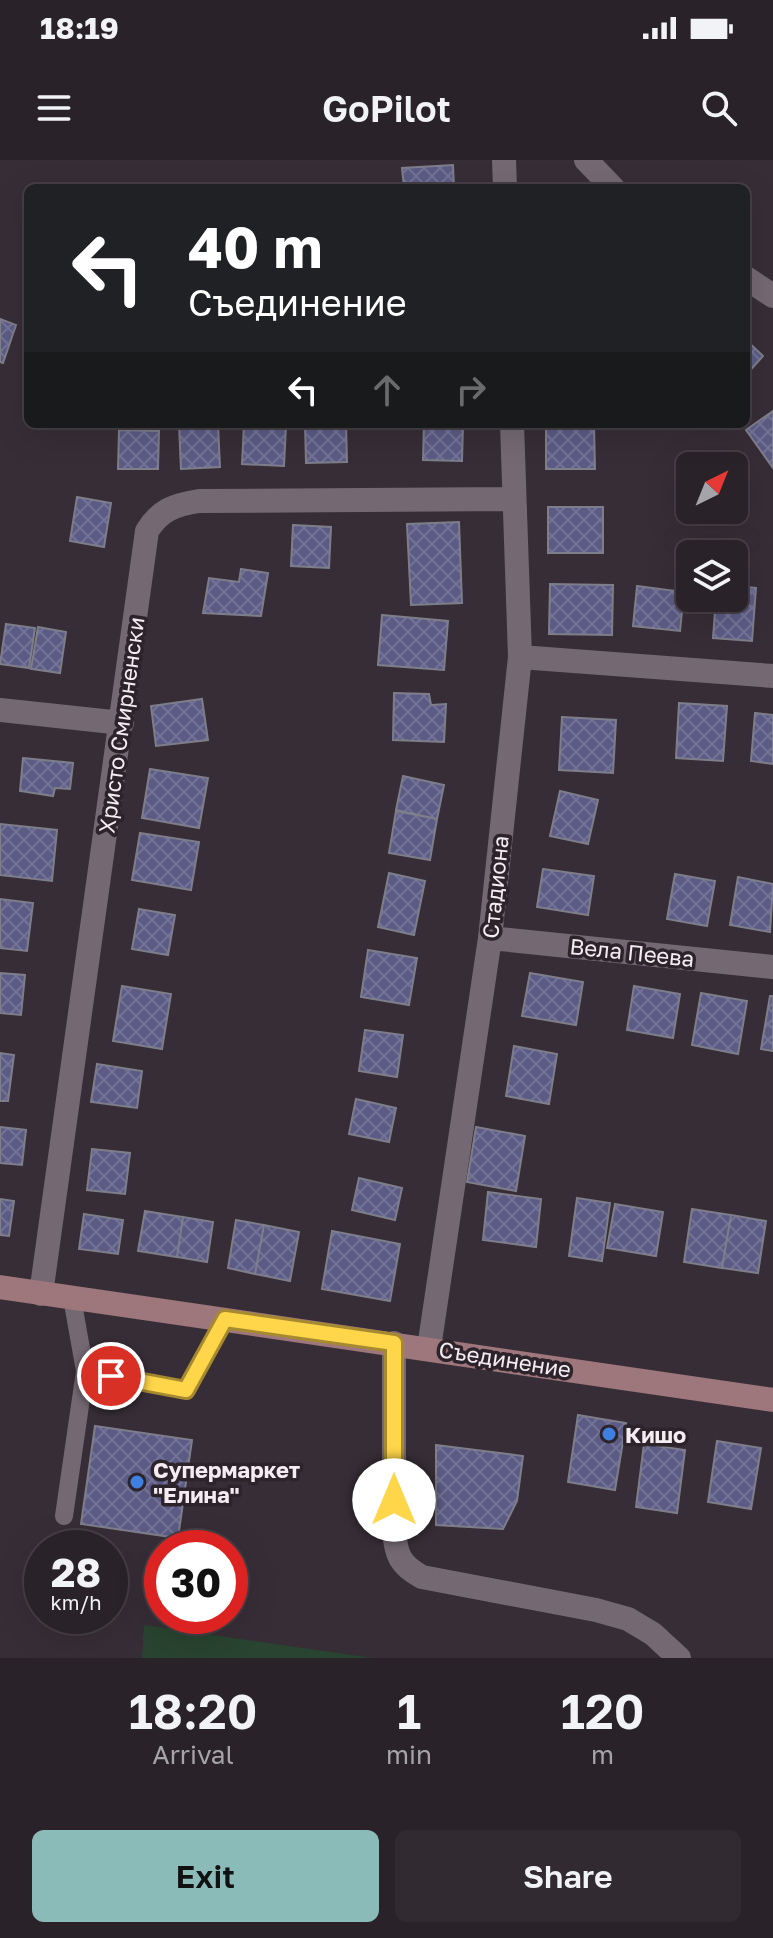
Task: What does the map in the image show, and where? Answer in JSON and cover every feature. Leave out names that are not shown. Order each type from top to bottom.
[{"type":"street","points":[[504,160],[505,184]]},
{"type":"street","points":[[586,160],[609,184]]},
{"type":"street","points":[[750,281],[773,296]]},
{"type":"street","name":"Стадиона","points":[[429,1348],[490,938],[520,657],[512,428]]},
{"type":"street","name":"Христо Смирненски","points":[[41,1294],[147,531],[157,516],[174,505],[199,501],[514,499]]},
{"type":"street","points":[[520,657],[773,676]]},
{"type":"street","points":[[0,710],[122,723]]},
{"type":"street","name":"Вела Пеева","points":[[490,938],[773,967]]},
{"type":"street","name":"Съединение","points":[[0,1287],[773,1400]]},
{"type":"street","points":[[394,1343],[394,1531],[396,1556],[406,1568],[422,1577],[596,1610],[628,1619],[653,1634],[679,1658]]},
{"type":"lane","points":[[64,1516],[85,1371],[72,1298]]},
{"type":"lane","points":[[85,1371],[186,1390],[225,1319]]},
{"type":"green space","points":[[144,1625],[144,1634],[206,1634],[372,1658],[142,1658]]},
{"type":"building","points":[[453,165],[454,184],[404,184],[402,168]]},
{"type":"building","points":[[0,319],[16,325],[3,363],[0,362]]},
{"type":"building","points":[[750,344],[763,356],[750,371]]},
{"type":"building","points":[[773,411],[773,468],[746,430]]},
{"type":"building","points":[[179,428],[218,428],[220,467],[181,469]]},
{"type":"building","points":[[244,428],[286,428],[284,466],[242,464]]},
{"type":"building","points":[[305,428],[346,428],[347,462],[306,463]]},
{"type":"building","points":[[424,428],[463,428],[462,461],[423,460]]},
{"type":"building","points":[[546,428],[594,428],[595,469],[546,469]]},
{"type":"building","points":[[119,430],[159,431],[158,469],[118,469]]},
{"type":"building","points":[[77,497],[111,503],[104,547],[70,541]]},
{"type":"building","points":[[548,507],[603,507],[603,553],[548,553]]},
{"type":"building","points":[[459,522],[462,603],[411,605],[407,524]]},
{"type":"building","points":[[293,525],[331,527],[329,568],[291,566]]},
{"type":"building","points":[[241,569],[268,573],[261,616],[203,613],[209,578],[239,582]]},
{"type":"building","points":[[550,584],[613,585],[612,635],[549,634]]},
{"type":"building","points":[[637,586],[676,591],[676,612],[682,612],[680,631],[633,626]]},
{"type":"building","points":[[748,587],[756,588],[752,641],[713,638],[715,612],[748,612]]},
{"type":"building","points":[[382,615],[448,621],[444,670],[378,665]]},
{"type":"building","points":[[6,624],[35,628],[29,668],[0,664]]},
{"type":"building","points":[[38,627],[66,632],[60,673],[31,669]]},
{"type":"building","points":[[394,693],[429,694],[431,705],[446,704],[444,742],[393,740]]},
{"type":"building","points":[[202,699],[208,740],[156,746],[151,706]]},
{"type":"building","points":[[679,703],[727,706],[723,761],[676,758]]},
{"type":"building","points":[[755,713],[773,715],[773,764],[751,761]]},
{"type":"building","points":[[562,717],[616,720],[613,773],[559,770]]},
{"type":"building","points":[[23,758],[73,763],[70,789],[55,788],[53,796],[20,791]]},
{"type":"building","points":[[150,769],[208,778],[199,828],[142,818]]},
{"type":"building","points":[[403,776],[444,785],[437,819],[396,810]]},
{"type":"building","points":[[560,791],[598,800],[588,844],[550,836]]},
{"type":"building","points":[[396,811],[437,819],[430,860],[389,853]]},
{"type":"building","points":[[0,824],[57,830],[52,881],[0,875]]},
{"type":"building","points":[[140,833],[199,842],[191,890],[132,880]]},
{"type":"building","points":[[543,869],[594,876],[588,915],[537,907]]},
{"type":"building","points":[[389,873],[425,881],[414,935],[378,927]]},
{"type":"building","points":[[675,874],[715,881],[707,926],[667,919]]},
{"type":"building","points":[[738,877],[773,884],[770,932],[730,925]]},
{"type":"building","points":[[0,899],[33,903],[27,951],[0,948]]},
{"type":"building","points":[[139,909],[175,915],[168,955],[132,949]]},
{"type":"building","points":[[368,950],[417,958],[409,1005],[361,997]]},
{"type":"building","points":[[0,973],[25,975],[21,1015],[0,1013]]},
{"type":"building","points":[[530,973],[583,982],[576,1025],[522,1016]]},
{"type":"building","points":[[122,986],[171,994],[162,1049],[113,1041]]},
{"type":"building","points":[[634,986],[680,994],[673,1038],[627,1030]]},
{"type":"building","points":[[701,993],[747,1001],[738,1054],[692,1045]]},
{"type":"building","points":[[770,996],[773,996],[773,1051],[761,1049]]},
{"type":"building","points":[[365,1030],[403,1035],[397,1077],[359,1071]]},
{"type":"building","points":[[514,1046],[557,1054],[549,1104],[506,1096]]},
{"type":"building","points":[[0,1053],[14,1055],[8,1101],[0,1101]]},
{"type":"building","points":[[97,1064],[142,1071],[137,1108],[91,1102]]},
{"type":"building","points":[[356,1099],[396,1108],[389,1142],[349,1134]]},
{"type":"building","points":[[0,1127],[26,1130],[22,1165],[0,1163]]},
{"type":"building","points":[[476,1127],[525,1136],[516,1191],[467,1182]]},
{"type":"building","points":[[92,1149],[130,1153],[125,1194],[87,1190]]},
{"type":"building","points":[[359,1178],[402,1188],[395,1220],[352,1210]]},
{"type":"building","points":[[488,1192],[541,1199],[536,1247],[483,1240]]},
{"type":"building","points":[[577,1198],[610,1203],[602,1261],[569,1256]]},
{"type":"building","points":[[0,1199],[14,1201],[9,1236],[0,1235]]},
{"type":"building","points":[[615,1204],[663,1212],[656,1256],[607,1248]]},
{"type":"building","points":[[692,1209],[731,1215],[722,1268],[684,1262]]},
{"type":"building","points":[[145,1211],[183,1217],[177,1257],[138,1251]]},
{"type":"building","points":[[84,1214],[123,1220],[118,1254],[79,1249]]},
{"type":"building","points":[[731,1215],[766,1221],[758,1273],[722,1268]]},
{"type":"building","points":[[183,1217],[213,1222],[207,1262],[177,1257]]},
{"type":"building","points":[[236,1220],[264,1225],[255,1274],[228,1268]]},
{"type":"building","points":[[264,1225],[299,1232],[290,1281],[255,1274]]},
{"type":"building","points":[[332,1231],[400,1244],[390,1301],[322,1289]]},
{"type":"building","points":[[578,1415],[626,1423],[615,1490],[568,1482]]},
{"type":"building","name":"Супермаркет \"Елина\"","points":[[95,1426],[192,1440],[179,1530],[144,1530],[144,1533],[81,1524]]},
{"type":"building","points":[[717,1441],[761,1448],[751,1509],[708,1502]]},
{"type":"building","points":[[644,1444],[685,1450],[677,1513],[636,1507]]},
{"type":"building","points":[[436,1445],[523,1456],[517,1501],[503,1529],[436,1525]]},
{"type":"place","name":"Кишо","points":[[609,1434]]},
{"type":"place","name":"Супермаркет \"Елина\"","points":[[137,1482]]},
{"type":"route","points":[[111,1376],[186,1390],[225,1319],[394,1343],[394,1500]]}]
